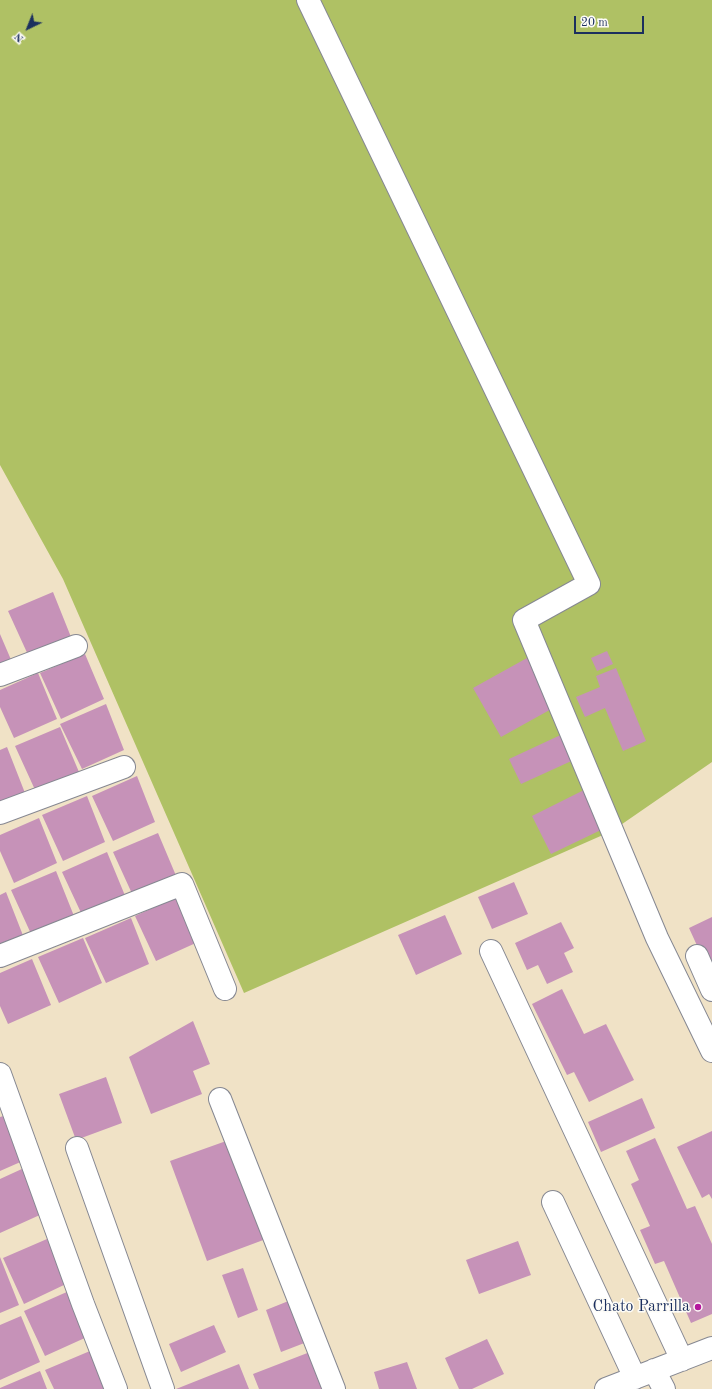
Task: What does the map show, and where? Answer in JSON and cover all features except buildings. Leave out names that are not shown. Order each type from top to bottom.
[{"type":"street","points":[[308,0],[589,584],[524,620],[657,938],[712,1051]]},
{"type":"street","points":[[0,675],[76,646]]},
{"type":"street","points":[[0,813],[124,766]]},
{"type":"street","points":[[0,956],[182,884],[224,990]]},
{"type":"street","points":[[491,951],[682,1360]]},
{"type":"street","points":[[697,956],[712,990]]},
{"type":"street","points":[[0,1074],[116,1389]]},
{"type":"street","points":[[220,1099],[334,1389]]},
{"type":"street","points":[[77,1148],[164,1389]]},
{"type":"street","points":[[553,1202],[635,1378]]},
{"type":"street","points":[[606,1389],[635,1378],[659,1380],[682,1360],[711,1350]]},
{"type":"green space","points":[[0,0],[712,0],[712,762],[612,831],[244,993],[63,579],[0,465]]},
{"type":"place","name":"Chato Parrilla","points":[[698,1307]]}]
